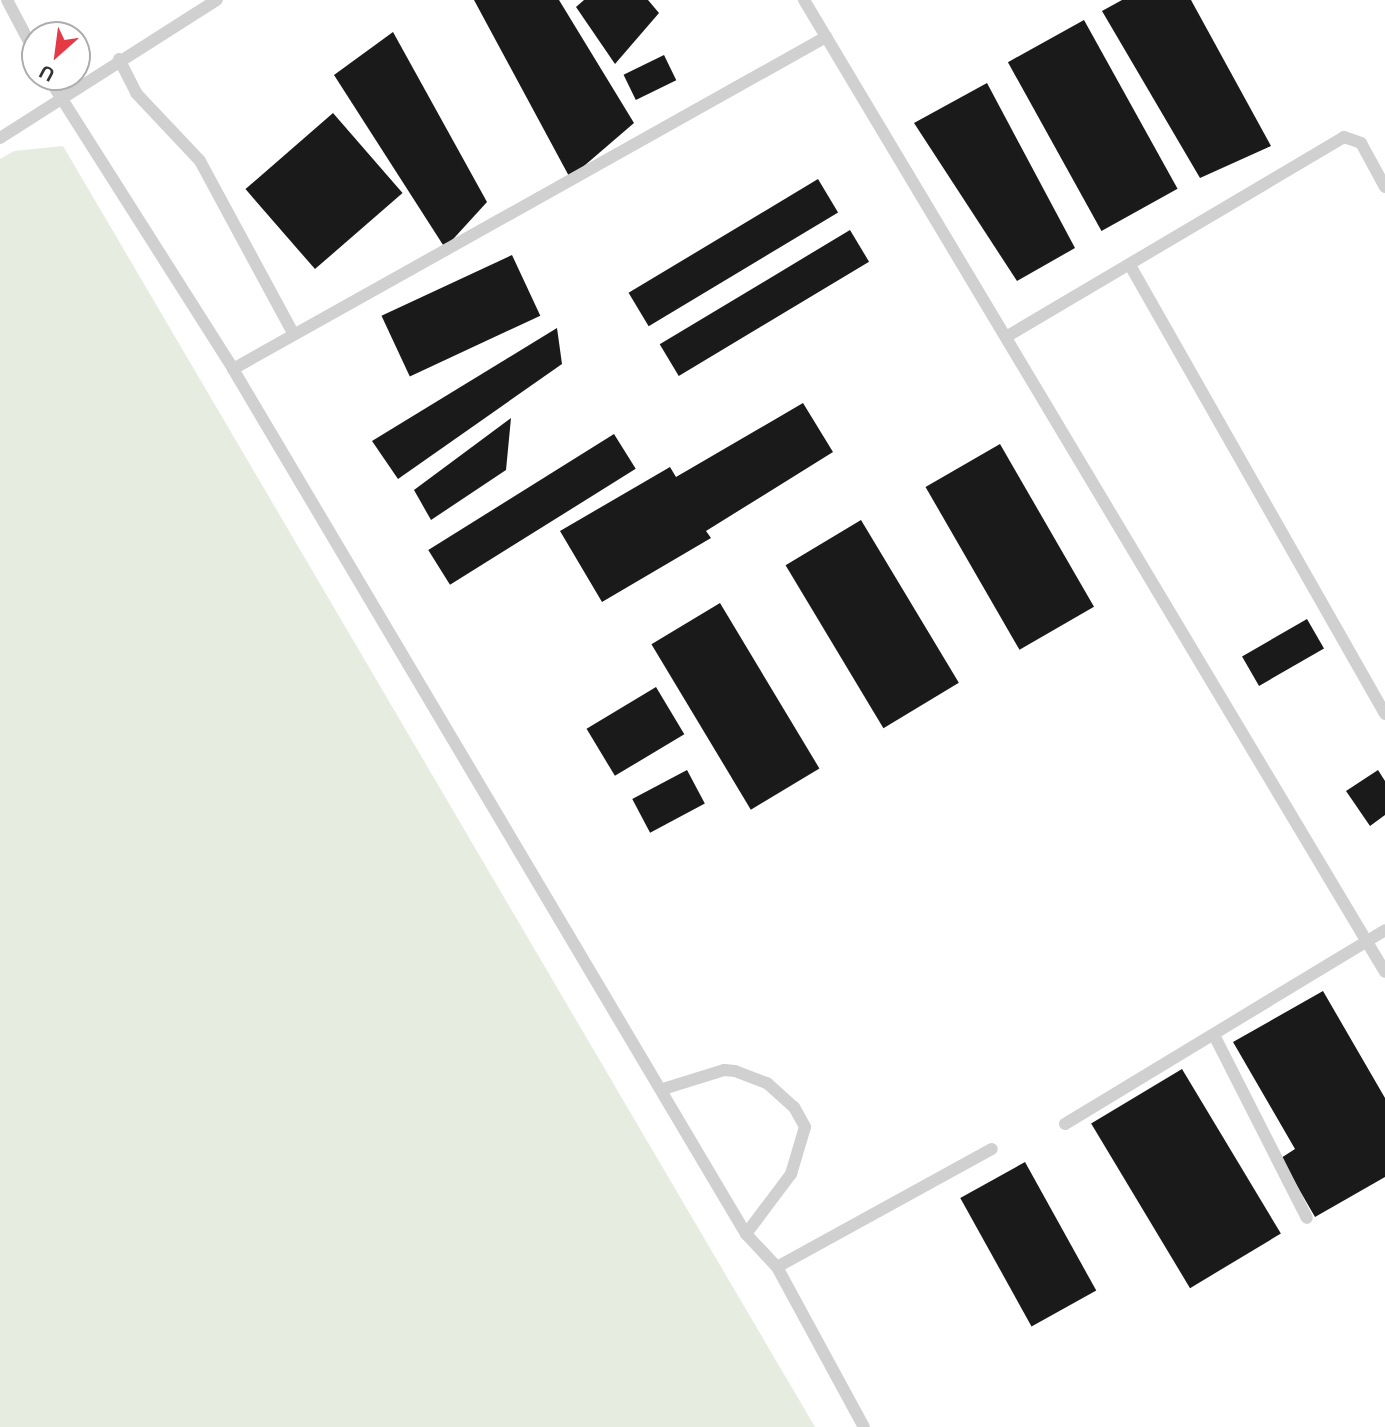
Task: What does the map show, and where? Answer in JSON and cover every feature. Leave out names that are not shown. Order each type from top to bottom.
[{"type":"lane","points":[[7,0],[21,26]]},
{"type":"lane","points":[[0,138],[60,102],[120,59],[217,0]]},
{"type":"lane","points":[[804,0],[1385,972]]},
{"type":"lane","points":[[233,369],[293,333],[826,37]]},
{"type":"lane","points":[[120,59],[136,93],[200,161],[293,333]]},
{"type":"lane","points":[[55,91],[233,369],[567,937],[663,1089],[746,1234],[777,1268],[864,1427]]},
{"type":"lane","points":[[1006,337],[1131,267],[1344,137],[1361,143],[1385,187]]},
{"type":"lane","points":[[1131,267],[1385,714]]},
{"type":"lane","points":[[1065,1124],[1385,930]]},
{"type":"lane","points":[[1214,1035],[1307,1217]]},
{"type":"lane","points":[[663,1089],[724,1070],[735,1071],[767,1083],[794,1107],[805,1127],[791,1174],[746,1234]]},
{"type":"lane","points":[[777,1268],[992,1149]]},
{"type":"shaded area","points":[[63,146],[815,1427],[0,1427],[0,159],[14,151]]},
{"type":"building","points":[[474,0],[559,0],[634,123],[570,178]]},
{"type":"building","points":[[584,0],[648,0],[659,13],[615,64],[576,7]]},
{"type":"building","points":[[1122,0],[1191,0],[1271,146],[1200,178],[1102,11]]},
{"type":"building","points":[[1084,20],[1178,189],[1101,231],[1008,62]]},
{"type":"building","points":[[393,32],[487,202],[445,248],[334,75]]},
{"type":"building","points":[[664,55],[676,80],[636,100],[624,75]]},
{"type":"building","points":[[987,83],[1075,248],[1017,281],[914,123]]},
{"type":"building","points":[[333,113],[403,193],[315,269],[245,189]]},
{"type":"building","points":[[818,179],[838,212],[649,326],[629,293]]},
{"type":"building","points":[[850,230],[869,262],[679,376],[660,344]]},
{"type":"building","points":[[512,255],[540,316],[410,377],[381,316]]},
{"type":"building","points":[[557,328],[562,364],[398,479],[372,441]]},
{"type":"building","points":[[803,403],[833,452],[706,531],[711,538],[602,602],[560,531],[670,467],[676,477]]},
{"type":"building","points":[[511,418],[506,470],[431,520],[414,490]]},
{"type":"building","points":[[614,434],[636,469],[450,585],[428,550]]},
{"type":"building","points":[[1000,444],[1094,607],[1020,650],[926,487]]},
{"type":"building","points":[[861,520],[959,683],[883,728],[786,565]]},
{"type":"building","points":[[720,603],[819,768],[751,810],[651,644]]},
{"type":"building","points":[[1307,619],[1324,648],[1259,686],[1242,656]]},
{"type":"building","points":[[656,687],[684,734],[615,776],[587,729]]},
{"type":"building","points":[[687,770],[705,804],[650,833],[632,799]]},
{"type":"building","points":[[1378,770],[1385,781],[1385,815],[1370,826],[1346,791]]},
{"type":"building","points":[[1323,991],[1385,1098],[1385,1177],[1315,1217],[1281,1158],[1295,1149],[1233,1042]]},
{"type":"building","points":[[1182,1069],[1281,1234],[1190,1288],[1091,1124]]},
{"type":"building","points":[[1025,1162],[1096,1291],[1032,1326],[960,1198]]}]
